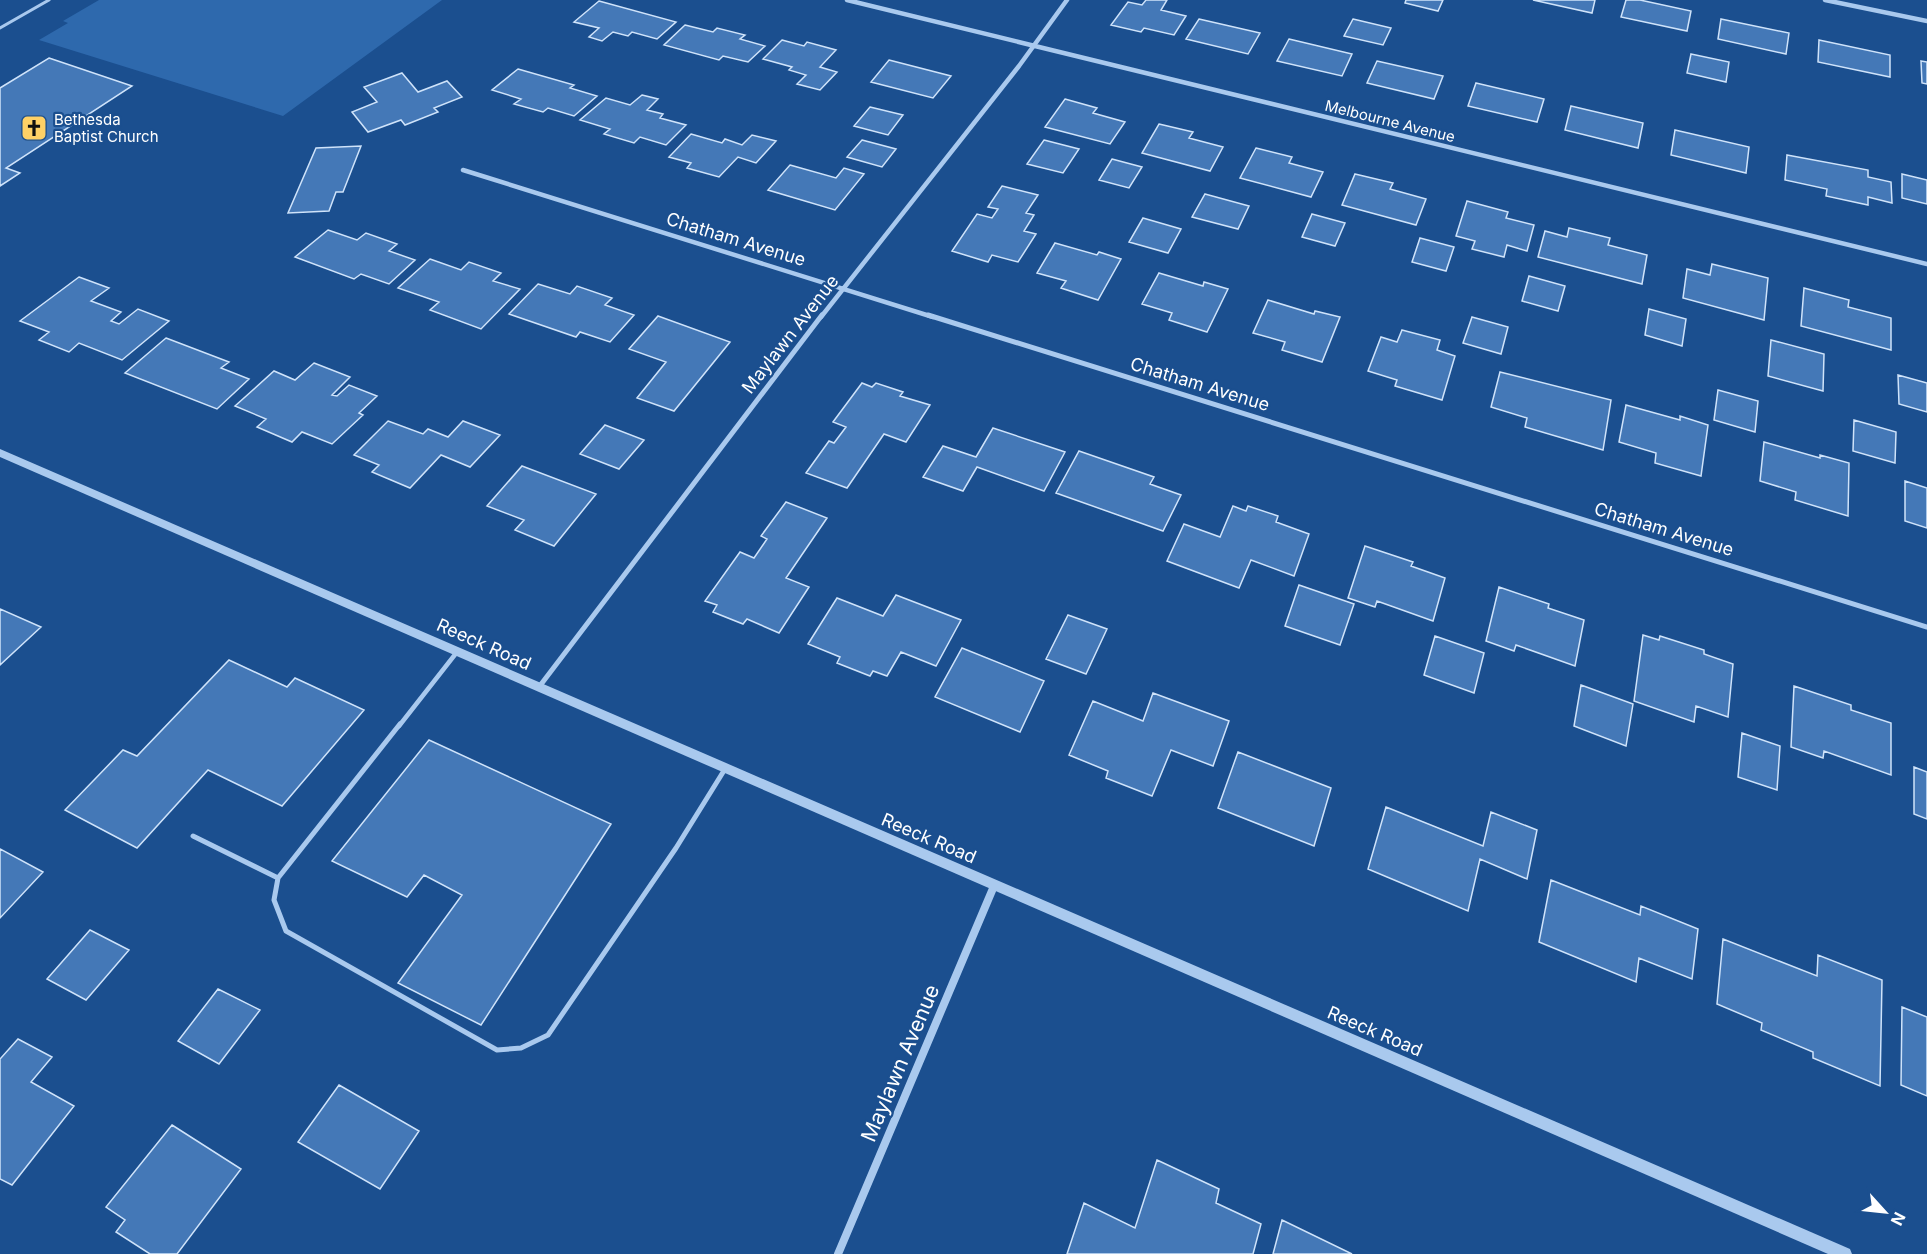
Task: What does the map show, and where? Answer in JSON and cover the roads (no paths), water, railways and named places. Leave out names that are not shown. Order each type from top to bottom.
[{"type":"street","name":"Melbourne Avenue","points":[[847,0],[1927,264]]},
{"type":"street","name":"Maylawn Avenue","points":[[539,687],[844,289],[1034,46],[1067,0]]},
{"type":"street","points":[[1825,0],[1927,21]]},
{"type":"street","name":"Chatham Avenue","points":[[463,170],[1927,627]]},
{"type":"street","name":"Reeck Road","points":[[0,453],[1845,1254]]},
{"type":"street","name":"Maylawn Avenue","points":[[838,1254],[994,886]]},
{"type":"lane","points":[[0,28],[48,0]]},
{"type":"lane","points":[[458,652],[278,878],[274,900],[286,932],[497,1050],[521,1048],[548,1035],[676,848],[725,769]]},
{"type":"lane","points":[[193,836],[278,878]]},
{"type":"place","name":"Bethesda Baptist Church","points":[[34,128]]}]
